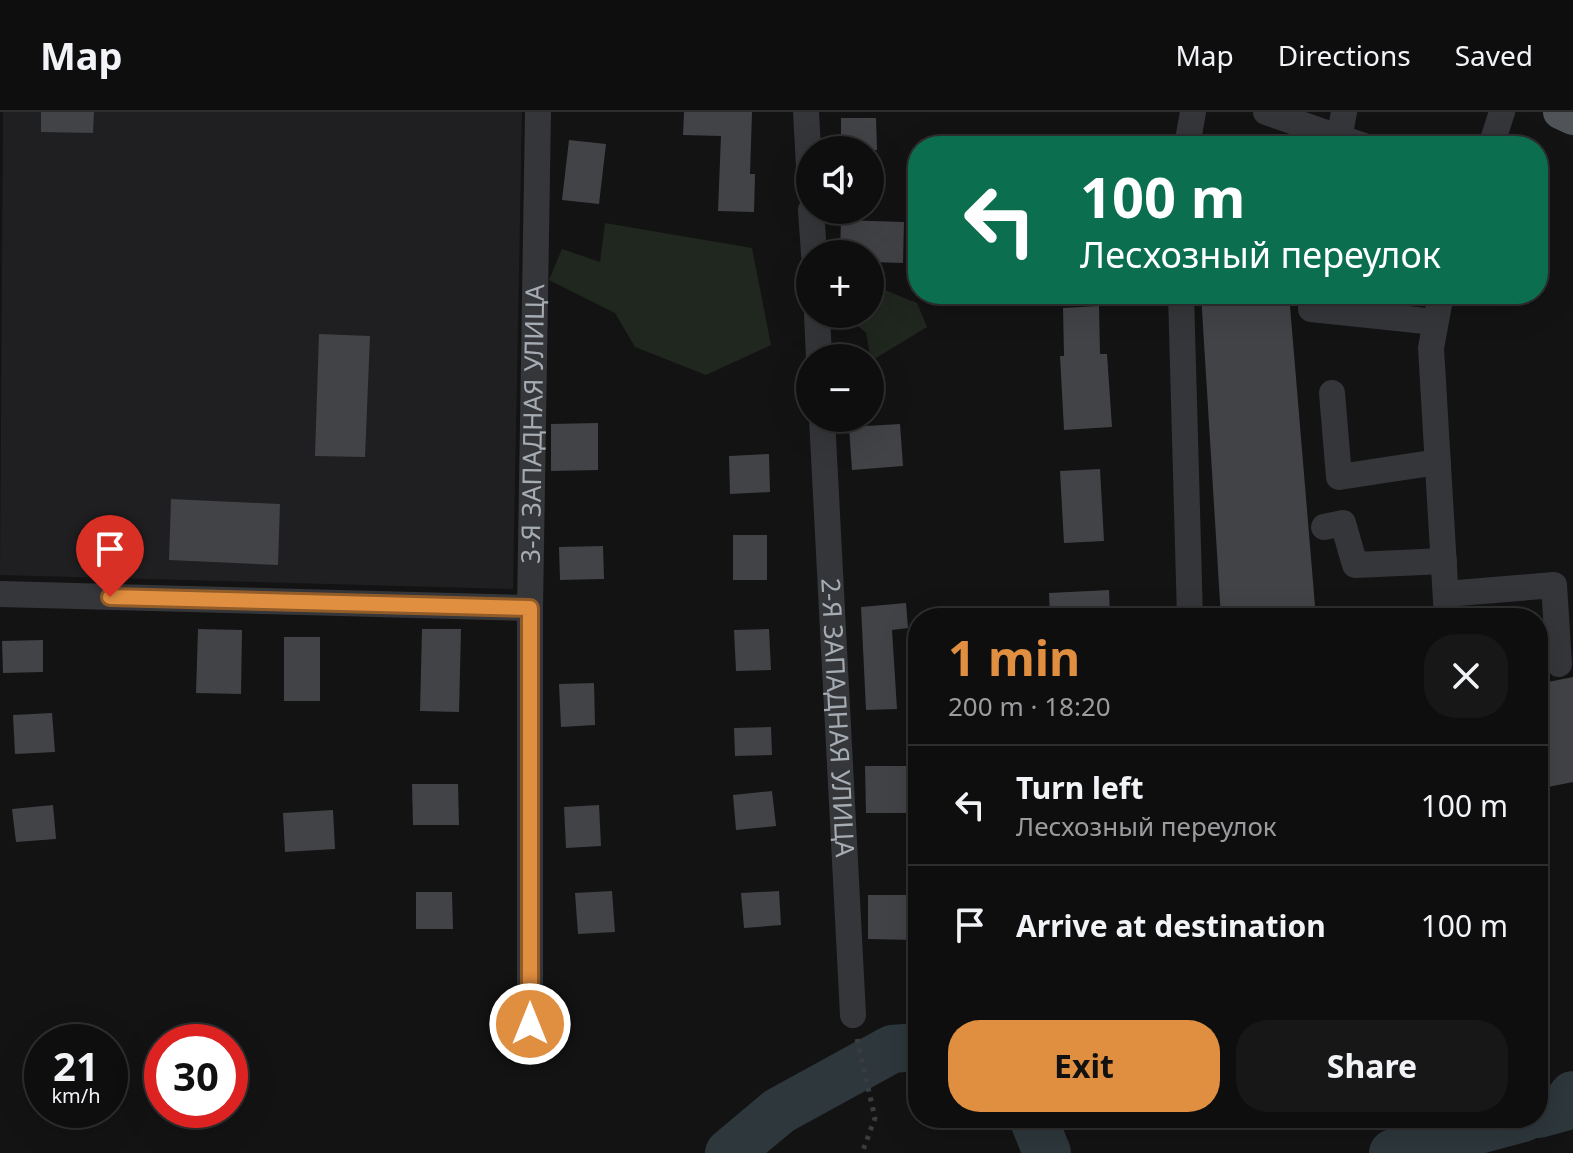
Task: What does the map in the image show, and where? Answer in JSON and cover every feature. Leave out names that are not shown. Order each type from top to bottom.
[{"type":"main road","points":[[1560,112],[1573,118]]},
{"type":"street","name":"3-Я ЗАПАДНАЯ УЛИЦА","points":[[530,1024],[530,608],[538,112]]},
{"type":"street","points":[[806,112],[807,136]]},
{"type":"street","points":[[1189,136],[1193,112]]},
{"type":"street","points":[[1266,112],[1335,136]]},
{"type":"street","points":[[1344,112],[1350,136]]},
{"type":"street","points":[[1494,136],[1502,112]]},
{"type":"street","points":[[1181,304],[1190,608]]},
{"type":"street","points":[[1439,304],[1431,348],[1446,606],[1554,585],[1559,664]]},
{"type":"street","points":[[1311,309],[1435,322]]},
{"type":"street","points":[[1332,393],[1339,477],[1438,462]]},
{"type":"street","name":"2-Я ЗАПАДНАЯ УЛИЦА","points":[[823,432],[853,1015]]},
{"type":"street","points":[[1324,527],[1343,523],[1355,565],[1444,561]]},
{"type":"street","points":[[0,594],[530,608]]},
{"type":"path","points":[[859,1051],[875,1118],[862,1153]]},
{"type":"shaded area","points":[[3,112],[522,112],[513,589],[0,575]]},
{"type":"shaded area","points":[[605,223],[752,248],[771,345],[706,375],[635,347],[615,313],[549,280],[562,249],[600,262]]},
{"type":"shaded area","points":[[885,290],[908,299],[908,304],[917,304],[927,327],[884,353],[884,344],[868,344],[866,333],[860,328],[884,328]]},
{"type":"building","points":[[41,112],[94,112],[93,133],[41,132]]},
{"type":"building","points":[[684,112],[752,112],[750,174],[755,174],[754,212],[718,211],[721,136],[683,135]]},
{"type":"building","points":[[841,118],[876,118],[877,136],[841,136]]},
{"type":"building","points":[[569,140],[606,144],[599,204],[562,200]]},
{"type":"building","points":[[904,222],[903,263],[884,262],[884,240],[840,240],[841,224]]},
{"type":"building","points":[[1202,304],[1290,304],[1315,608],[1220,608]]},
{"type":"building","points":[[1099,306],[1100,354],[1107,354],[1112,427],[1064,430],[1060,356],[1064,356],[1063,308]]},
{"type":"building","points":[[319,334],[370,336],[365,457],[315,456]]},
{"type":"building","points":[[598,423],[598,470],[551,471],[551,424]]},
{"type":"building","points":[[900,424],[903,466],[852,470],[849,432],[884,432],[884,425]]},
{"type":"building","points":[[769,454],[770,492],[730,494],[729,456]]},
{"type":"building","points":[[1100,469],[1104,541],[1064,543],[1060,471]]},
{"type":"building","points":[[171,499],[280,504],[278,565],[169,560]]},
{"type":"building","points":[[733,535],[767,535],[767,580],[733,580]]},
{"type":"building","points":[[603,546],[604,579],[560,580],[559,547]]},
{"type":"building","points":[[1109,590],[1110,608],[1050,608],[1049,593]]},
{"type":"building","points":[[906,603],[908,628],[892,630],[897,709],[866,710],[861,607]]},
{"type":"building","points":[[198,629],[242,630],[241,694],[196,693]]},
{"type":"building","points":[[422,629],[461,629],[459,712],[420,711]]},
{"type":"building","points":[[769,629],[771,670],[736,671],[734,630]]},
{"type":"building","points":[[284,637],[320,637],[320,701],[284,701]]},
{"type":"building","points":[[43,640],[43,672],[3,673],[2,641]]},
{"type":"building","points":[[1573,677],[1573,782],[1548,787],[1548,682]]},
{"type":"building","points":[[594,683],[595,725],[561,727],[559,684]]},
{"type":"building","points":[[52,713],[55,752],[15,754],[13,715]]},
{"type":"building","points":[[771,727],[772,755],[735,756],[734,728]]},
{"type":"building","points":[[865,766],[908,766],[908,813],[866,813]]},
{"type":"building","points":[[412,784],[458,784],[459,825],[413,825]]},
{"type":"building","points":[[772,791],[776,826],[736,830],[733,795]]},
{"type":"building","points":[[53,805],[56,839],[16,842],[12,809]]},
{"type":"building","points":[[599,805],[601,846],[566,848],[564,807]]},
{"type":"building","points":[[333,810],[335,849],[285,852],[283,813]]},
{"type":"building","points":[[612,891],[615,932],[578,934],[575,893]]},
{"type":"building","points":[[779,891],[781,925],[744,928],[741,893]]},
{"type":"building","points":[[416,892],[452,892],[453,929],[416,929]]},
{"type":"building","points":[[868,895],[908,895],[908,940],[868,939]]},
{"type":"waterway","points":[[729,1153],[779,1111],[892,1049],[908,1048]]},
{"type":"waterway","points":[[1548,1111],[1564,1107],[1573,1095]]},
{"type":"waterway","points":[[1037,1128],[1047,1153]]},
{"type":"waterway","points":[[1393,1153],[1486,1128]]},
{"type":"route","points":[[110,597],[530,608],[530,1024]]}]
